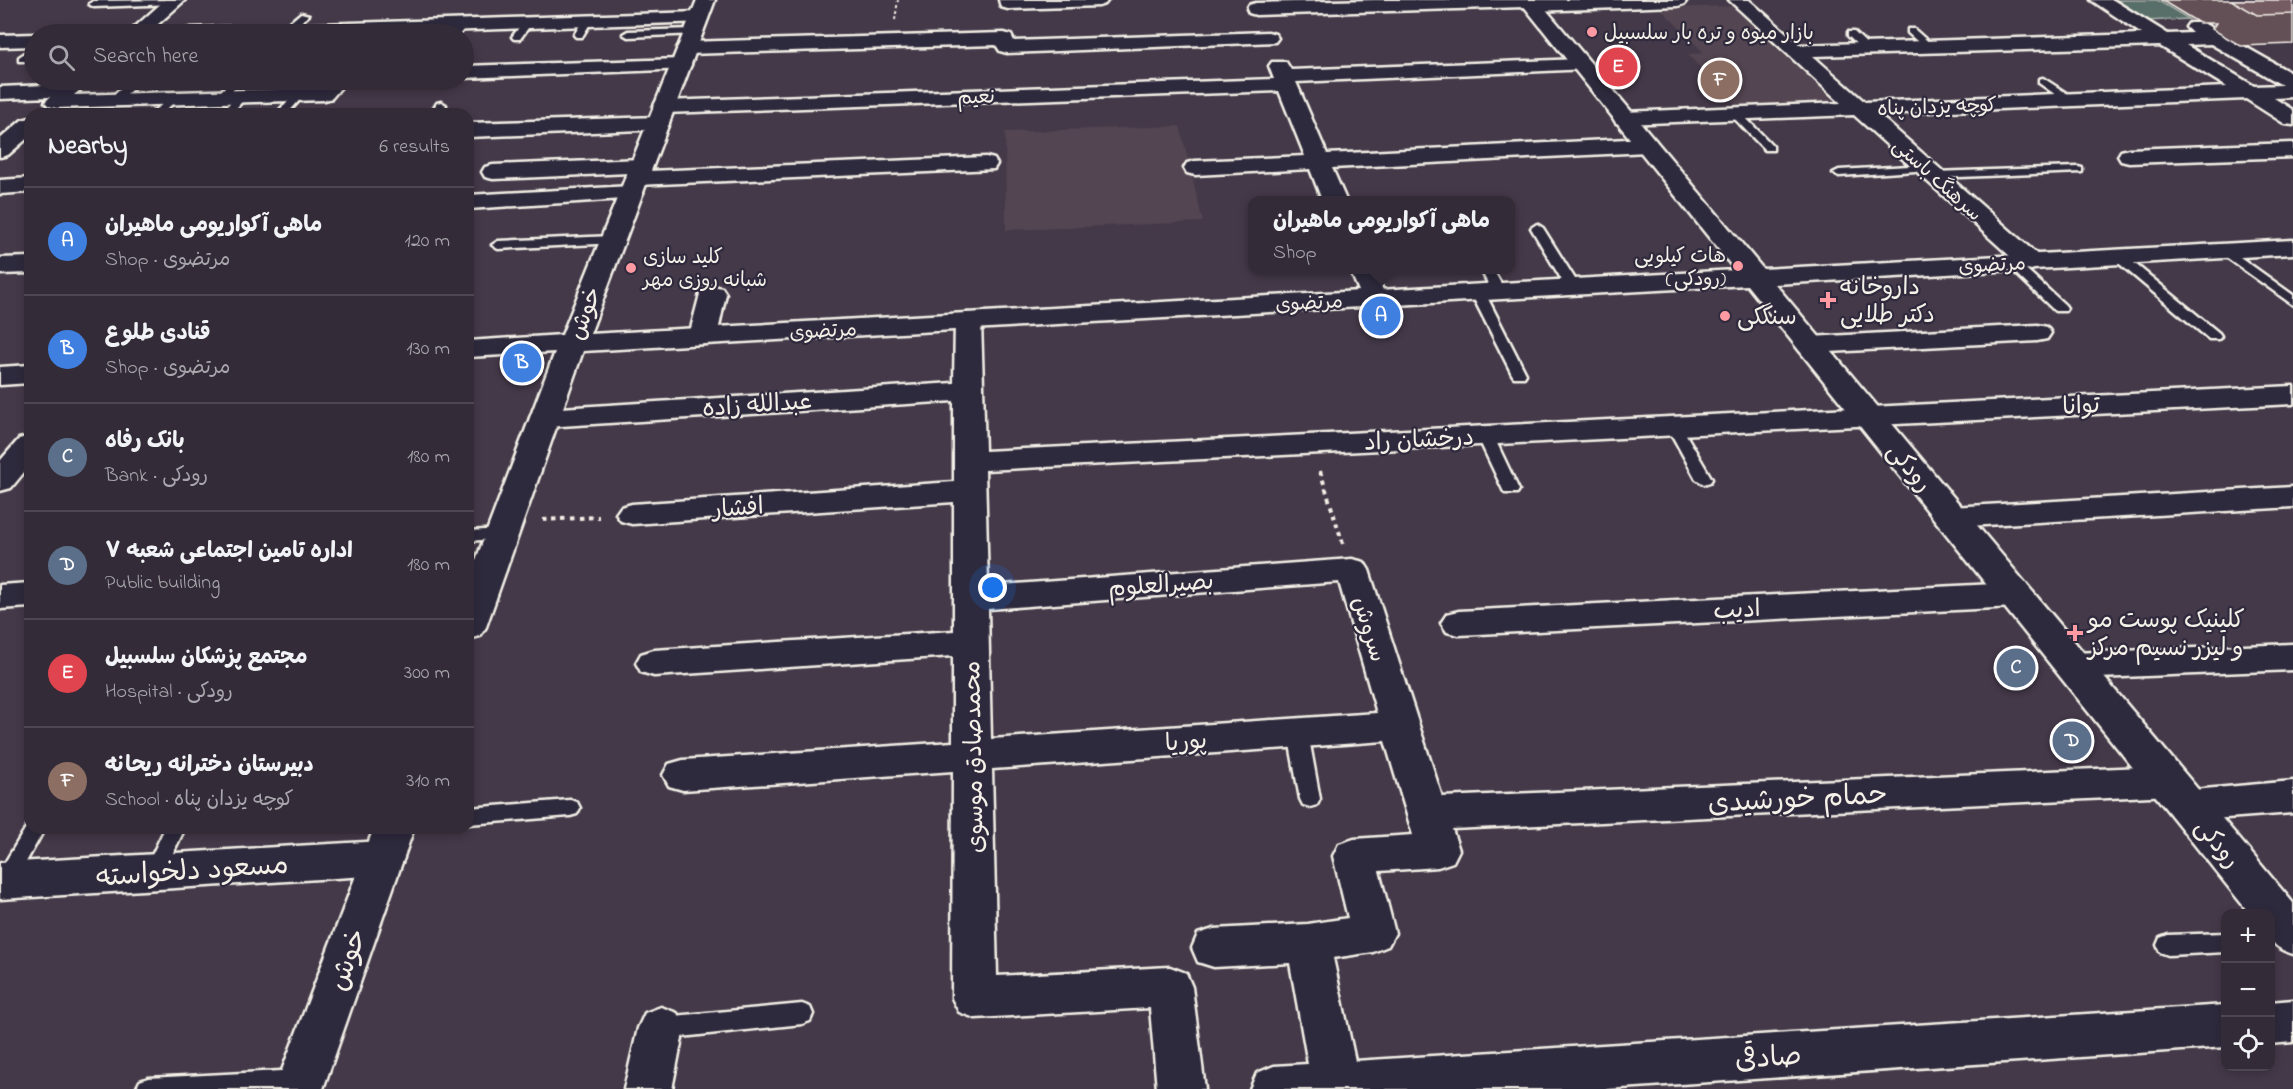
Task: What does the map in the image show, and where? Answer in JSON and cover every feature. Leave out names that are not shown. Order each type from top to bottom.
[{"type":"street","points":[[1008,0],[1008,3],[1099,0]]},
{"type":"street","points":[[1332,196],[1254,5],[1678,0]]},
{"type":"street","name":"سرهنگ باستی","points":[[1738,0],[1930,172],[2021,262]]},
{"type":"street","points":[[2100,0],[2293,119]]},
{"type":"street","points":[[148,24],[176,1]]},
{"type":"street","name":"رودکی","points":[[1529,2],[2293,935]]},
{"type":"street","points":[[2139,24],[2189,23],[2293,83]]},
{"type":"street","points":[[474,30],[583,28],[971,47],[1004,39],[1007,46],[1268,39]]},
{"type":"street","points":[[474,70],[693,33]]},
{"type":"street","name":"خوش","points":[[474,596],[479,570],[504,529],[572,344],[693,33]]},
{"type":"street","points":[[1795,51],[2215,38]]},
{"type":"street","points":[[0,41],[24,40]]},
{"type":"street","name":"نعیم","points":[[474,130],[661,115],[1580,64]]},
{"type":"street","points":[[0,93],[113,100],[173,99],[223,105],[237,90]]},
{"type":"street","points":[[259,90],[325,94],[328,90]]},
{"type":"street","name":"کوچه یزدان پناه","points":[[1624,118],[2293,91]]},
{"type":"street","points":[[0,150],[24,130]]},
{"type":"street","points":[[1195,168],[1319,164],[1647,146]]},
{"type":"street","points":[[2129,156],[2293,150]]},
{"type":"street","points":[[493,172],[636,179],[986,164]]},
{"type":"street","points":[[474,201],[636,179]]},
{"type":"street","points":[[0,186],[24,185]]},
{"type":"street","name":"مرتضوی","points":[[474,350],[1374,299],[1488,285],[1573,287],[2293,247]]},
{"type":"street","points":[[0,266],[24,265]]},
{"type":"street","points":[[1364,274],[1374,299]]},
{"type":"street","points":[[703,336],[713,294]]},
{"type":"street","name":"محمدصادق موسوی","points":[[969,321],[975,998],[1170,987],[1181,1089]]},
{"type":"street","points":[[1810,345],[2037,333]]},
{"type":"street","points":[[0,376],[24,374]]},
{"type":"street","name":"عبدالله زاده","points":[[545,418],[969,391]]},
{"type":"street","name":"توانا","points":[[1868,416],[2293,395]]},
{"type":"street","name":"درخشان راد","points":[[970,476],[1312,444],[1868,416]]},
{"type":"street","points":[[0,481],[24,453]]},
{"type":"street","name":"افشار","points":[[632,514],[970,476]]},
{"type":"street","points":[[1951,517],[2293,497]]},
{"type":"street","name":"بصیرالعلوم","points":[[971,599],[1352,570]]},
{"type":"street","name":"سروش","points":[[1308,943],[1373,933],[1354,856],[1438,850],[1352,570]]},
{"type":"street","name":"ادیب","points":[[1459,623],[2015,595]]},
{"type":"street","points":[[0,597],[24,596]]},
{"type":"street","points":[[654,663],[972,642]]},
{"type":"street","points":[[2073,666],[2293,657]]},
{"type":"street","name":"پوریا","points":[[683,775],[1400,726]]},
{"type":"street","name":"حمام خورشیدی","points":[[1427,814],[2176,793],[2293,797]]},
{"type":"street","name":"خوش","points":[[300,1085],[389,843]]},
{"type":"street","name":"مسعود دلخواسته","points":[[2,881],[154,872],[389,843]]},
{"type":"street","points":[[1214,948],[1308,943],[1336,1085]]},
{"type":"street","points":[[2275,1023],[2293,1021]]},
{"type":"street","name":"صادقی","points":[[1274,1089],[2221,1026]]},
{"type":"street","points":[[648,1089],[661,1028]]},
{"type":"lane","points":[[94,4],[176,1]]},
{"type":"lane","points":[[288,24],[304,15]]},
{"type":"lane","points":[[1911,31],[1929,47]]},
{"type":"lane","points":[[628,34],[693,33]]},
{"type":"lane","points":[[1851,34],[1867,49]]},
{"type":"lane","points":[[2043,81],[2070,100]]},
{"type":"lane","points":[[113,100],[125,90]]},
{"type":"lane","points":[[287,108],[300,94]]},
{"type":"lane","points":[[163,108],[173,99]]},
{"type":"lane","points":[[1736,114],[1769,148]]},
{"type":"lane","points":[[1839,173],[2078,170]]},
{"type":"lane","points":[[1537,228],[1573,287]]},
{"type":"lane","points":[[498,245],[612,240]]},
{"type":"lane","points":[[2226,251],[2293,301]]},
{"type":"lane","points":[[2119,257],[2214,336]]},
{"type":"lane","points":[[2021,262],[2060,308]]},
{"type":"lane","points":[[1488,285],[1520,374]]},
{"type":"lane","points":[[1674,426],[1704,479]]},
{"type":"lane","points":[[1485,435],[1511,490]]},
{"type":"lane","points":[[474,535],[504,529]]},
{"type":"lane","points":[[1298,734],[1310,799]]},
{"type":"lane","points":[[474,816],[570,808]]},
{"type":"lane","points":[[2,881],[31,834]]},
{"type":"lane","points":[[154,872],[172,834]]},
{"type":"lane","points":[[2275,941],[2293,940]]},
{"type":"lane","points":[[2168,945],[2221,942]]},
{"type":"lane","points":[[661,1028],[802,1014]]},
{"type":"lane","points":[[148,1089],[300,1085]]},
{"type":"path","name":"سروش","points":[[1312,444],[1352,570]]},
{"type":"path","points":[[504,529],[632,514]]},
{"type":"shaded area","points":[[1732,6],[1840,105],[1740,109],[1687,54],[1704,53],[1660,8]]},
{"type":"shaded area","points":[[1180,126],[1203,222],[1006,230],[1005,132]]},
{"type":"green space","points":[[2109,0],[2157,0],[2189,19],[2143,21]]},
{"type":"building","points":[[2231,0],[2293,0],[2293,14],[2257,15]]},
{"type":"place","name":"بازار میوه و تره بار سلسبیل","points":[[1592,32]]},
{"type":"place","name":"مجتمع پزشکان سلسبیل","points":[[1618,67]]},
{"type":"place","name":"دبیرستان دخترانه ریحانه","points":[[1720,80]]},
{"type":"place","name":"هات کیلویی (رودکی)","points":[[1738,266]]},
{"type":"place","name":"کلید سازی شبانه روزی مهر","points":[[631,268]]},
{"type":"place","name":"داروخانه دکتر طلایی","points":[[1828,300]]},
{"type":"place","name":"ماهی آکواریومی ماهیران","points":[[1381,316]]},
{"type":"place","name":"سنگکی","points":[[1725,316]]},
{"type":"place","name":"قنادی طلوع","points":[[522,363]]},
{"type":"place","name":"کلینیک پوست مو و لیزر نسیم مرکز","points":[[2075,633]]},
{"type":"place","name":"بانک رفاه","points":[[2016,668]]},
{"type":"place","name":"اداره تامین اجتماعی شعبه ۷","points":[[2072,741]]}]
